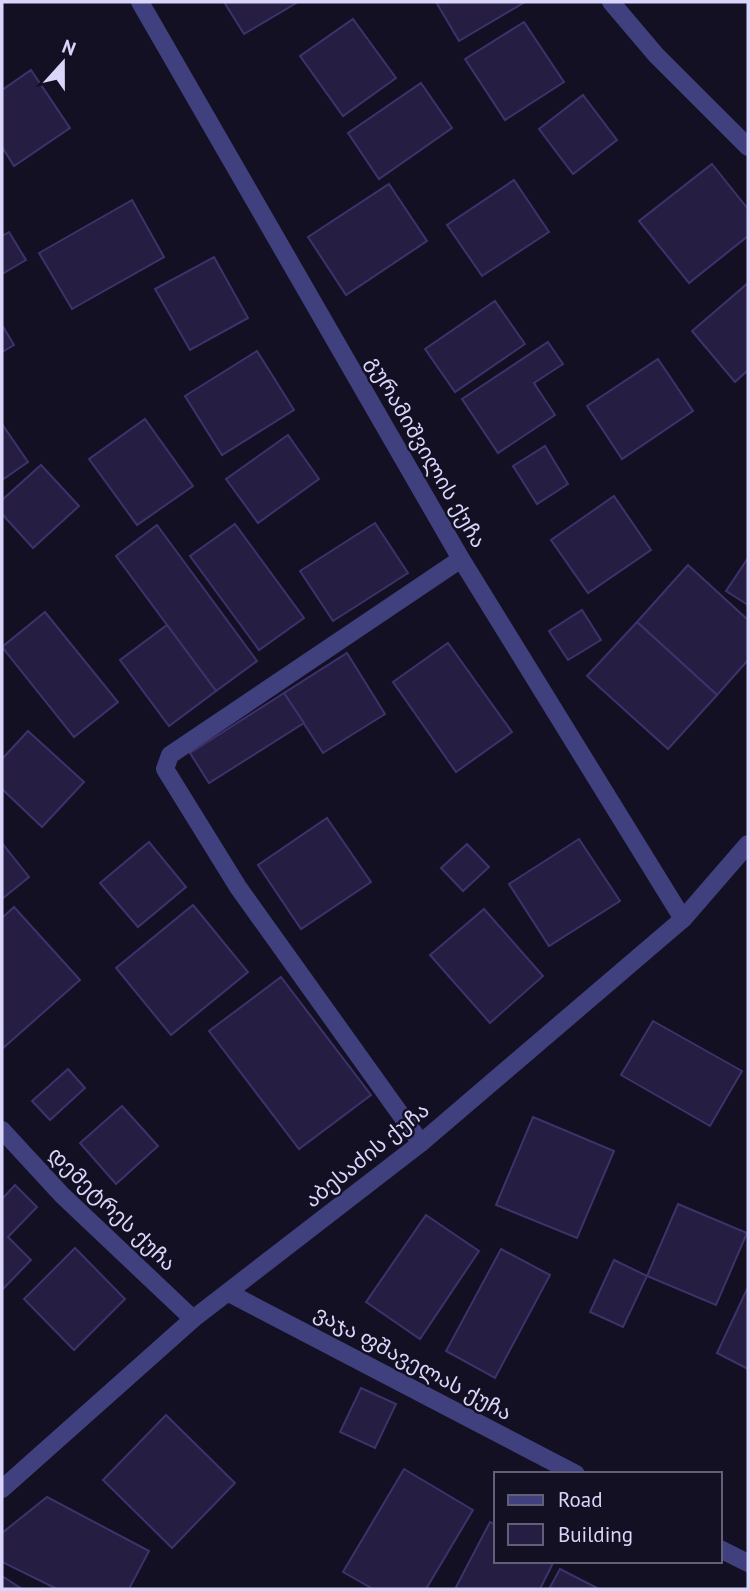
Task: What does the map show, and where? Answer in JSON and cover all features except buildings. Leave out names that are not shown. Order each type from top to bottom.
[{"type":"street","name":"გურამიშვილის ქუჩა","points":[[140,2],[461,559],[683,919]]},
{"type":"street","points":[[611,2],[656,55],[748,147]]},
{"type":"street","points":[[421,1143],[238,887],[165,769],[170,755],[461,559]]},
{"type":"street","name":"აბესაძის ქუჩა","points":[[2,1489],[193,1320],[421,1143],[683,919],[748,844]]},
{"type":"street","name":"დემეტრეს ქუჩა","points":[[2,1130],[62,1195],[193,1320]]},
{"type":"street","name":"ვაჯა ფშაველას ქუჩა","points":[[229,1293],[572,1472]]},
{"type":"street","points":[[722,1550],[748,1563]]}]
